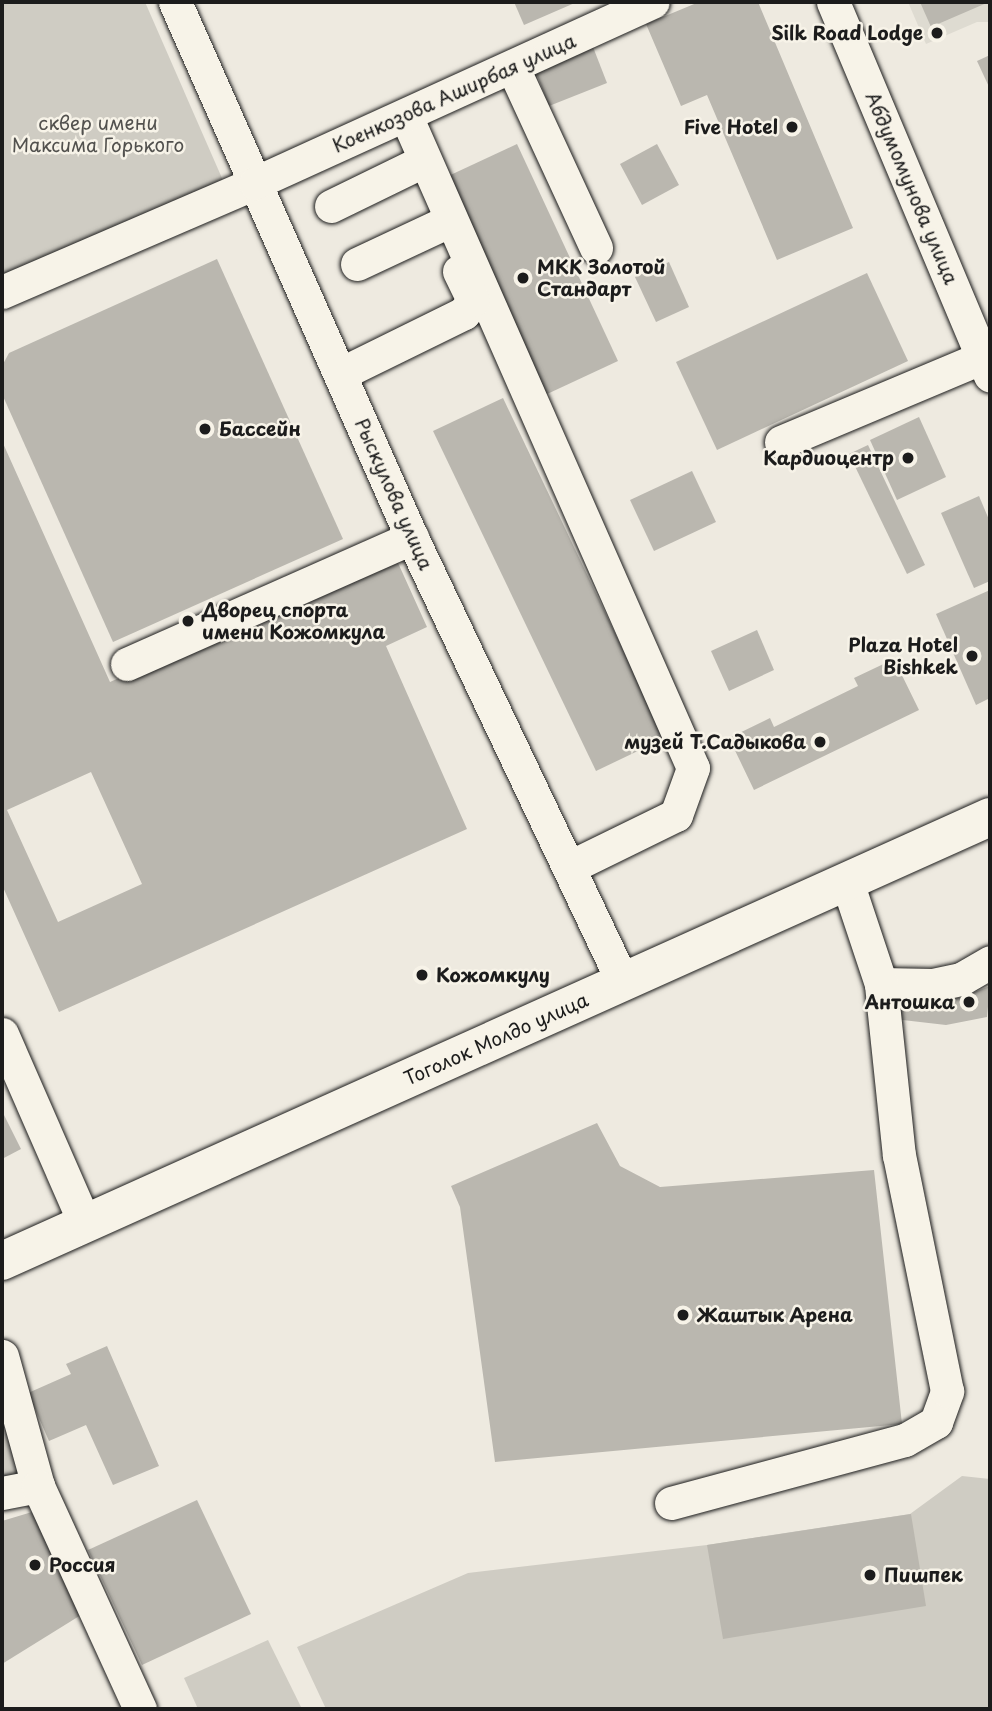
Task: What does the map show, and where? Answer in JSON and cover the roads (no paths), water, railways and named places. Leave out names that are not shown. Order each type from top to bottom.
[{"type":"main road","name":"Тоголок Молдо улица","points":[[2,1261],[990,817]]},
{"type":"street","name":"Рыскулова улица","points":[[175,2],[412,538],[570,867],[622,982]]},
{"type":"street","name":"Коенкозова Аширбая улица","points":[[2,292],[398,120],[653,2]]},
{"type":"street","name":"Абдумомунова улица","points":[[833,2],[986,366]]},
{"type":"street","points":[[513,68],[596,248]]},
{"type":"street","points":[[340,374],[464,313],[473,300],[411,167],[398,120]]},
{"type":"street","points":[[398,120],[693,768],[676,814],[570,867]]},
{"type":"street","points":[[331,206],[411,167]]},
{"type":"street","points":[[357,264],[438,226]]},
{"type":"street","points":[[781,442],[986,366]]},
{"type":"street","points":[[127,664],[412,538]]},
{"type":"street","points":[[671,1503],[905,1440],[936,1422],[947,1391],[899,1156],[881,984],[846,881]]},
{"type":"street","points":[[881,984],[933,985],[961,979],[990,962]]},
{"type":"street","points":[[2,1034],[85,1224]]},
{"type":"street","points":[[2,1356],[38,1486],[140,1709]]},
{"type":"street","points":[[2,1493],[38,1486]]},
{"type":"place","name":"Silk Road Lodge","points":[[937,33]]},
{"type":"place","name":"Five Hotel","points":[[792,127]]},
{"type":"place","name":"МКК Золотой Стандарт","points":[[523,278]]},
{"type":"place","name":"Бассейн","points":[[205,429]]},
{"type":"place","name":"Кардиоцентр","points":[[908,458]]},
{"type":"place","name":"Дворец спорта имени Кожомкула","points":[[188,621]]},
{"type":"place","name":"Plaza Hotel Bishkek","points":[[972,656]]},
{"type":"place","name":"музей Т.Садыкова","points":[[820,742]]},
{"type":"place","name":"Кожомкулу","points":[[422,975]]},
{"type":"place","name":"Антошка","points":[[969,1002]]},
{"type":"place","name":"Жаштык Арена","points":[[683,1315]]},
{"type":"place","name":"Россия","points":[[35,1565]]},
{"type":"place","name":"Пишпек","points":[[870,1575]]},
{"type":"park label","name":"сквер имени Максима Горького","points":[[98,134]]}]
